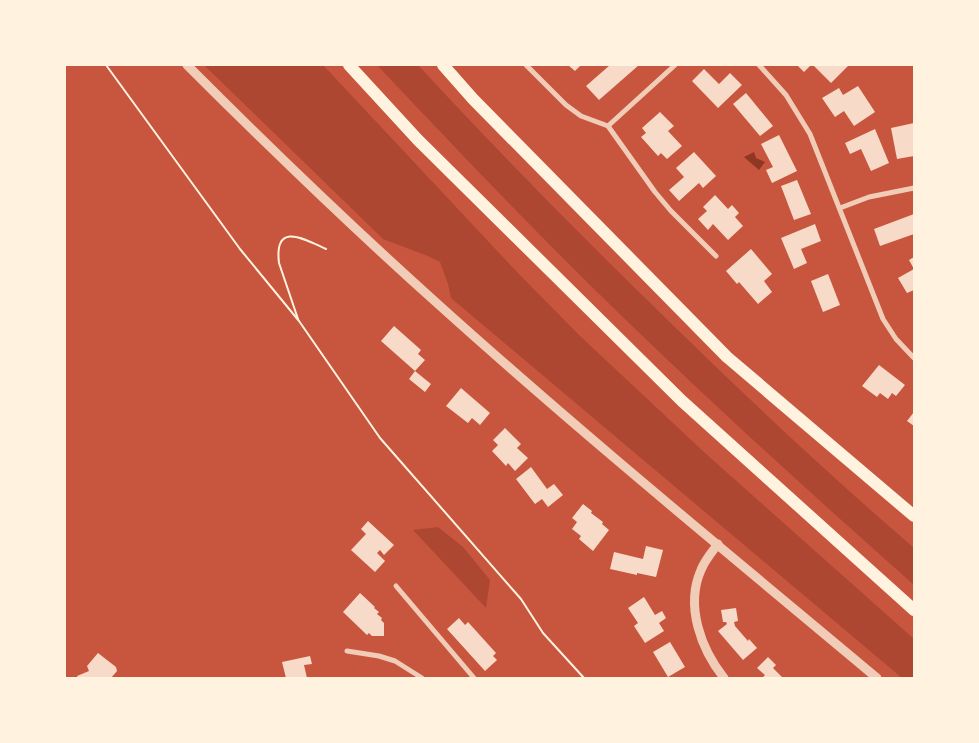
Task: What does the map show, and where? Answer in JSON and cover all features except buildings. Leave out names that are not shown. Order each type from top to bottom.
[{"type":"highway","points":[[349,65],[418,140],[682,401],[914,610]]},
{"type":"highway","points":[[443,65],[473,99],[727,357],[914,516]]},
{"type":"street","points":[[187,65],[439,306],[877,678]]},
{"type":"street","points":[[526,65],[566,106],[581,116],[608,126],[655,192],[671,211],[716,256]]},
{"type":"street","points":[[608,126],[675,65]]},
{"type":"street","points":[[758,65],[786,95],[803,120],[816,147],[884,319],[896,338],[914,358]]},
{"type":"street","points":[[840,208],[870,197],[914,188]]},
{"type":"street","points":[[718,544],[700,570],[695,608],[698,626],[705,647],[724,678]]},
{"type":"street","points":[[396,586],[474,678]]},
{"type":"street","points":[[347,651],[395,660],[422,678]]},
{"type":"path","points":[[106,65],[240,250],[299,321],[380,438],[521,598],[543,633],[584,678]]},
{"type":"path","points":[[299,321],[279,263],[278,254],[280,246],[286,236],[291,235],[326,249]]},
{"type":"shaded area","points":[[204,65],[323,65],[516,271],[579,335],[705,453],[914,639],[914,678],[902,678],[451,298],[440,262],[383,239]]},
{"type":"shaded area","points":[[377,65],[418,65],[516,168],[649,302],[797,443],[914,548],[914,585],[769,455],[628,322],[501,195]]},
{"type":"shaded area","points":[[754,152],[756,158],[765,162],[759,170],[744,157]]},
{"type":"shaded area","points":[[438,527],[463,547],[490,580],[486,608],[413,530]]}]
